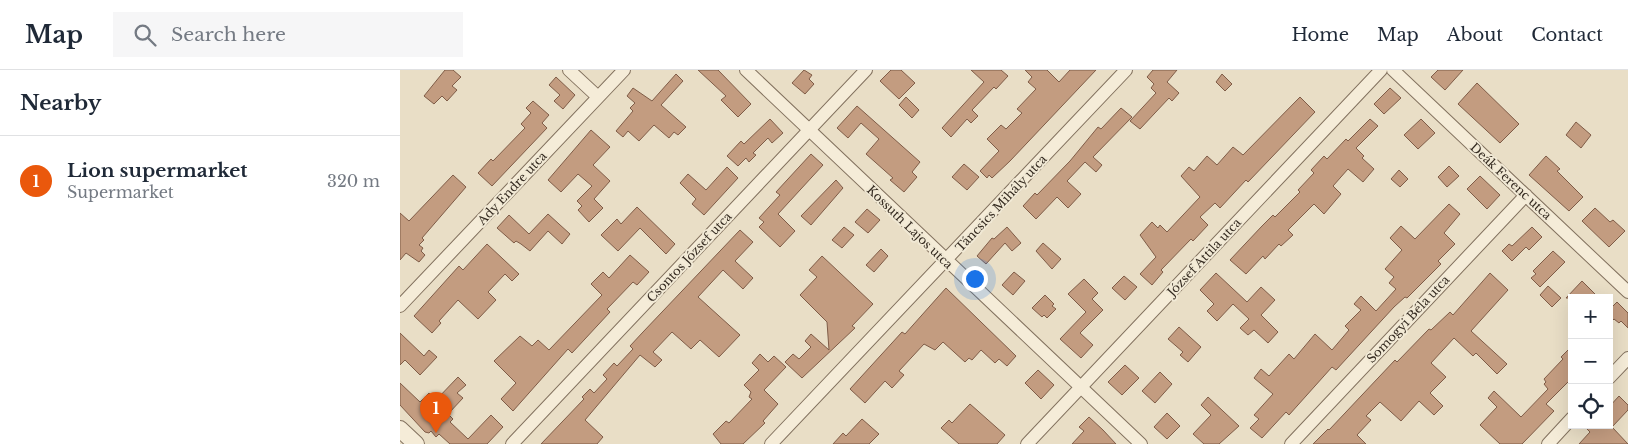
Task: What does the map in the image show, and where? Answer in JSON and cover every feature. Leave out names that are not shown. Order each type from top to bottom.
[{"type":"street","points":[[569,70],[598,97]]},
{"type":"street","name":"Ady Endre utca","points":[[400,306],[624,70]]},
{"type":"street","name":"Kossuth Lajos utca","points":[[746,70],[946,261],[1142,444]]},
{"type":"street","name":"Csontos József utca","points":[[512,444],[866,70]]},
{"type":"street","name":"Táncsics Mihály utca","points":[[771,444],[1126,70]]},
{"type":"street","name":"József Attila utca","points":[[1027,444],[1381,70]]},
{"type":"street","name":"Deák Ferenc utca","points":[[1393,70],[1628,292]]},
{"type":"street","name":"Somogyi Béla utca","points":[[1291,444],[1526,195]]},
{"type":"street","points":[[1613,374],[1628,358]]},
{"type":"street","points":[[1548,444],[1568,422]]},
{"type":"street","points":[[400,429],[416,444]]},
{"type":"building","points":[[445,70],[453,70],[461,77],[452,86],[457,90],[447,101],[442,96],[434,104],[424,96]]},
{"type":"building","points":[[698,70],[718,70],[751,104],[738,117],[721,100],[726,96]]},
{"type":"building","points":[[804,70],[812,75],[809,79],[814,84],[805,94],[792,83]]},
{"type":"building","points":[[891,70],[901,70],[915,83],[899,99],[880,81]]},
{"type":"building","points":[[971,70],[1001,70],[1008,76],[996,89],[994,87],[972,110],[978,116],[971,123],[967,119],[951,137],[942,128],[984,82]]},
{"type":"building","points":[[1025,70],[1047,70],[1059,82],[1070,70],[1096,70],[1010,161],[992,178],[989,175],[987,178],[980,171],[999,151],[987,139],[1001,125],[1006,129],[1022,113],[1017,109],[1036,89],[1028,82],[1032,77]]},
{"type":"building","points":[[1153,70],[1177,70],[1167,82],[1179,93],[1172,101],[1169,98],[1140,129],[1130,121],[1156,93],[1151,88],[1154,84],[1147,77]]},
{"type":"building","points":[[1438,70],[1463,70],[1445,90],[1431,77]]},
{"type":"building","points":[[676,74],[683,81],[661,105],[686,127],[678,135],[674,132],[669,138],[654,125],[639,141],[628,131],[623,137],[616,131],[633,111],[630,108],[635,103],[627,96],[633,88],[652,101]]},
{"type":"building","points":[[1222,74],[1232,84],[1225,91],[1216,82]]},
{"type":"building","points":[[556,77],[575,95],[563,109],[554,101],[560,95],[549,85]]},
{"type":"building","points":[[1477,83],[1519,124],[1500,143],[1458,104]]},
{"type":"building","points":[[1390,88],[1401,98],[1384,114],[1374,104]]},
{"type":"building","points":[[906,97],[919,110],[912,118],[899,105]]},
{"type":"building","points":[[1300,97],[1315,112],[1248,182],[1246,180],[1220,208],[1215,203],[1200,217],[1208,225],[1193,241],[1191,239],[1161,270],[1163,272],[1152,285],[1140,274],[1156,257],[1140,235],[1152,222],[1158,228],[1160,225],[1167,232],[1200,197],[1181,176],[1189,167],[1194,171],[1207,156],[1217,165],[1233,147],[1243,155]]},
{"type":"building","points":[[533,101],[549,115],[542,123],[547,128],[492,186],[478,173],[491,159],[493,161],[525,128],[521,124],[531,113],[526,108]]},
{"type":"building","points":[[857,106],[920,162],[912,172],[917,177],[904,192],[890,180],[893,178],[866,154],[879,139],[861,123],[848,138],[837,128]]},
{"type":"building","points":[[1121,108],[1132,117],[1093,157],[1102,165],[1096,172],[1085,162],[1067,181],[1081,194],[1068,208],[1057,197],[1036,219],[1023,206],[1035,193],[1037,195],[1070,161],[1098,127],[1101,129]]},
{"type":"building","points":[[770,119],[783,133],[772,143],[768,138],[753,153],[756,155],[749,162],[746,158],[738,166],[727,156],[741,141],[744,144]]},
{"type":"building","points":[[1370,119],[1378,126],[1356,148],[1364,156],[1362,158],[1374,169],[1363,182],[1348,169],[1333,186],[1341,194],[1324,214],[1314,204],[1288,230],[1293,235],[1281,246],[1279,244],[1265,259],[1263,256],[1246,274],[1230,260],[1273,215],[1275,217],[1300,192],[1298,190],[1314,173],[1311,170],[1324,156],[1327,159],[1346,139],[1348,141]]},
{"type":"building","points":[[1421,119],[1435,133],[1418,149],[1404,135]]},
{"type":"building","points":[[1576,122],[1591,135],[1581,148],[1566,135]]},
{"type":"building","points":[[591,130],[610,147],[593,165],[610,181],[594,199],[603,208],[589,222],[578,210],[582,206],[577,201],[592,186],[578,174],[561,192],[548,180]]},
{"type":"building","points":[[811,154],[823,165],[778,214],[795,231],[780,247],[759,227],[764,222],[759,218],[780,195],[776,192]]},
{"type":"building","points":[[1546,156],[1560,169],[1557,171],[1583,197],[1569,211],[1529,175]]},
{"type":"building","points":[[964,164],[979,177],[967,190],[952,177]]},
{"type":"building","points":[[1449,166],[1459,176],[1447,187],[1438,177]]},
{"type":"building","points":[[727,167],[738,178],[704,215],[692,204],[696,199],[680,183],[688,174],[706,190]]},
{"type":"building","points":[[1399,170],[1408,179],[1400,187],[1391,179]]},
{"type":"building","points":[[453,175],[466,187],[422,238],[424,240],[419,245],[423,248],[421,251],[425,255],[419,262],[406,253],[400,260],[400,213],[409,221]]},
{"type":"building","points":[[1480,176],[1500,195],[1487,209],[1467,189]]},
{"type":"building","points":[[836,180],[843,188],[811,225],[801,216]]},
{"type":"building","points":[[1449,204],[1460,214],[1444,233],[1455,244],[1438,261],[1441,264],[1407,298],[1405,297],[1394,307],[1336,370],[1332,367],[1289,415],[1286,412],[1262,438],[1250,428],[1259,419],[1254,415],[1273,394],[1254,378],[1261,369],[1269,376],[1289,354],[1294,359],[1315,334],[1332,350],[1349,330],[1345,326],[1361,310],[1354,304],[1361,296],[1376,311],[1396,289],[1389,283],[1394,277],[1385,269],[1402,250],[1390,238],[1401,226],[1415,239]]},
{"type":"building","points":[[637,207],[675,244],[666,254],[640,228],[618,251],[601,235],[617,219],[621,224]]},
{"type":"building","points":[[1595,208],[1610,222],[1613,220],[1625,231],[1609,247],[1582,221]]},
{"type":"building","points":[[867,209],[880,220],[868,233],[855,222]]},
{"type":"building","points":[[548,214],[570,234],[562,244],[548,231],[530,251],[516,241],[514,243],[497,228],[509,215],[529,234]]},
{"type":"building","points":[[844,227],[854,235],[842,248],[832,240]]},
{"type":"building","points":[[1007,227],[1021,243],[1012,251],[1005,243],[986,264],[977,256],[992,238],[994,239]]},
{"type":"building","points":[[1532,227],[1542,237],[1529,250],[1526,247],[1512,261],[1502,251],[1509,244],[1512,246]]},
{"type":"building","points":[[740,230],[753,242],[735,261],[753,278],[743,289],[723,270],[698,297],[740,335],[719,357],[700,340],[691,349],[672,332],[653,352],[662,360],[655,367],[640,355],[585,420],[603,437],[597,444],[541,444],[584,399],[582,397],[590,389],[594,393],[607,379],[603,375],[614,363],[617,366],[633,349],[630,346]]},
{"type":"building","points":[[1043,243],[1061,259],[1052,269],[1036,251]]},
{"type":"building","points":[[487,244],[519,274],[512,281],[505,274],[488,292],[496,300],[478,319],[458,300],[439,321],[441,323],[432,333],[414,316],[459,266],[463,270]]},
{"type":"building","points":[[881,249],[888,256],[874,272],[866,265]]},
{"type":"building","points":[[1553,251],[1565,262],[1540,287],[1531,278],[1536,274],[1533,271]]},
{"type":"building","points":[[630,255],[649,272],[637,285],[633,282],[607,309],[610,312],[572,353],[568,349],[513,411],[501,399],[516,383],[494,361],[520,336],[532,346],[538,340],[549,350],[602,295],[591,284],[603,272],[609,278]]},
{"type":"building","points":[[822,256],[873,304],[852,326],[855,328],[802,378],[785,362],[793,354],[799,359],[811,347],[805,341],[811,334],[829,350],[827,322],[800,295],[817,277],[809,270]]},
{"type":"building","points":[[1014,272],[1025,281],[1013,295],[1002,285]]},
{"type":"building","points":[[1216,273],[1247,302],[1261,287],[1275,300],[1261,315],[1278,332],[1268,343],[1254,330],[1248,335],[1240,328],[1249,319],[1233,304],[1217,321],[1207,311],[1214,304],[1200,290]]},
{"type":"building","points":[[1490,273],[1508,290],[1471,331],[1507,364],[1497,374],[1476,353],[1473,356],[1454,338],[1431,363],[1446,377],[1430,393],[1443,406],[1434,415],[1419,401],[1401,421],[1380,402],[1366,416],[1371,420],[1357,435],[1366,444],[1313,444],[1329,430],[1395,360],[1397,362],[1429,329],[1431,330],[1450,312],[1453,315]]},
{"type":"building","points":[[1124,276],[1137,287],[1125,300],[1112,288]]},
{"type":"building","points":[[1084,279],[1098,293],[1092,299],[1103,310],[1080,333],[1093,345],[1081,358],[1060,339],[1086,312],[1068,294]]},
{"type":"building","points":[[1582,281],[1595,294],[1570,294]]},
{"type":"building","points":[[1548,286],[1561,298],[1552,307],[1540,295]]},
{"type":"building","points":[[946,288],[1016,356],[1007,366],[999,359],[995,363],[981,350],[972,360],[969,358],[965,362],[943,342],[935,350],[924,344],[899,371],[904,375],[892,388],[885,381],[865,403],[850,389],[902,332],[905,334]]},
{"type":"building","points":[[1045,295],[1054,304],[1052,306],[1056,309],[1047,318],[1044,315],[1042,317],[1032,308]]},
{"type":"building","points":[[1617,302],[1628,313],[1628,328],[1621,321],[1619,323],[1613,320],[1613,306]]},
{"type":"building","points":[[1179,327],[1201,347],[1188,362],[1180,355],[1183,352],[1168,339]]},
{"type":"building","points":[[400,333],[424,356],[429,350],[437,357],[420,375],[405,360],[400,365]]},
{"type":"building","points":[[1568,350],[1568,382],[1546,404],[1554,411],[1522,444],[1500,444],[1480,425],[1497,407],[1488,398],[1494,391],[1521,417],[1548,389],[1544,384],[1546,382],[1544,379],[1563,359],[1561,357]]},
{"type":"building","points":[[760,354],[768,362],[774,356],[786,367],[764,390],[778,404],[763,421],[765,423],[743,444],[721,444],[713,434],[726,421],[729,423],[752,399],[749,397],[751,392],[744,385],[759,370],[752,363]]},
{"type":"building","points":[[1125,365],[1139,378],[1122,395],[1108,382]]},
{"type":"building","points":[[1038,370],[1054,385],[1041,399],[1025,383]]},
{"type":"building","points":[[1160,372],[1172,384],[1155,403],[1142,391]]},
{"type":"building","points":[[458,377],[466,385],[457,393],[463,398],[448,414],[453,419],[450,422],[468,439],[491,415],[503,427],[487,444],[450,444],[439,434],[436,437],[431,431],[429,433],[425,432],[400,405],[400,383],[420,402],[429,393],[436,400]]},
{"type":"building","points":[[1619,396],[1628,405],[1628,410],[1613,426],[1613,403]]},
{"type":"building","points":[[1208,397],[1239,426],[1219,444],[1204,444],[1193,434],[1211,415],[1201,405]]},
{"type":"building","points":[[970,404],[1005,435],[997,444],[959,444],[941,428],[949,420],[952,423]]},
{"type":"building","points":[[1167,413],[1180,426],[1167,439],[1154,427]]},
{"type":"building","points":[[1089,417],[1116,444],[1072,444],[1084,431],[1079,427]]},
{"type":"building","points":[[862,419],[879,434],[869,444],[833,444],[843,433],[846,436]]},
{"type":"building","points":[[1613,428],[1628,444],[1579,444],[1590,432],[1587,429]]},
{"type":"place","name":"Lion supermarket","points":[[436,433]]}]
